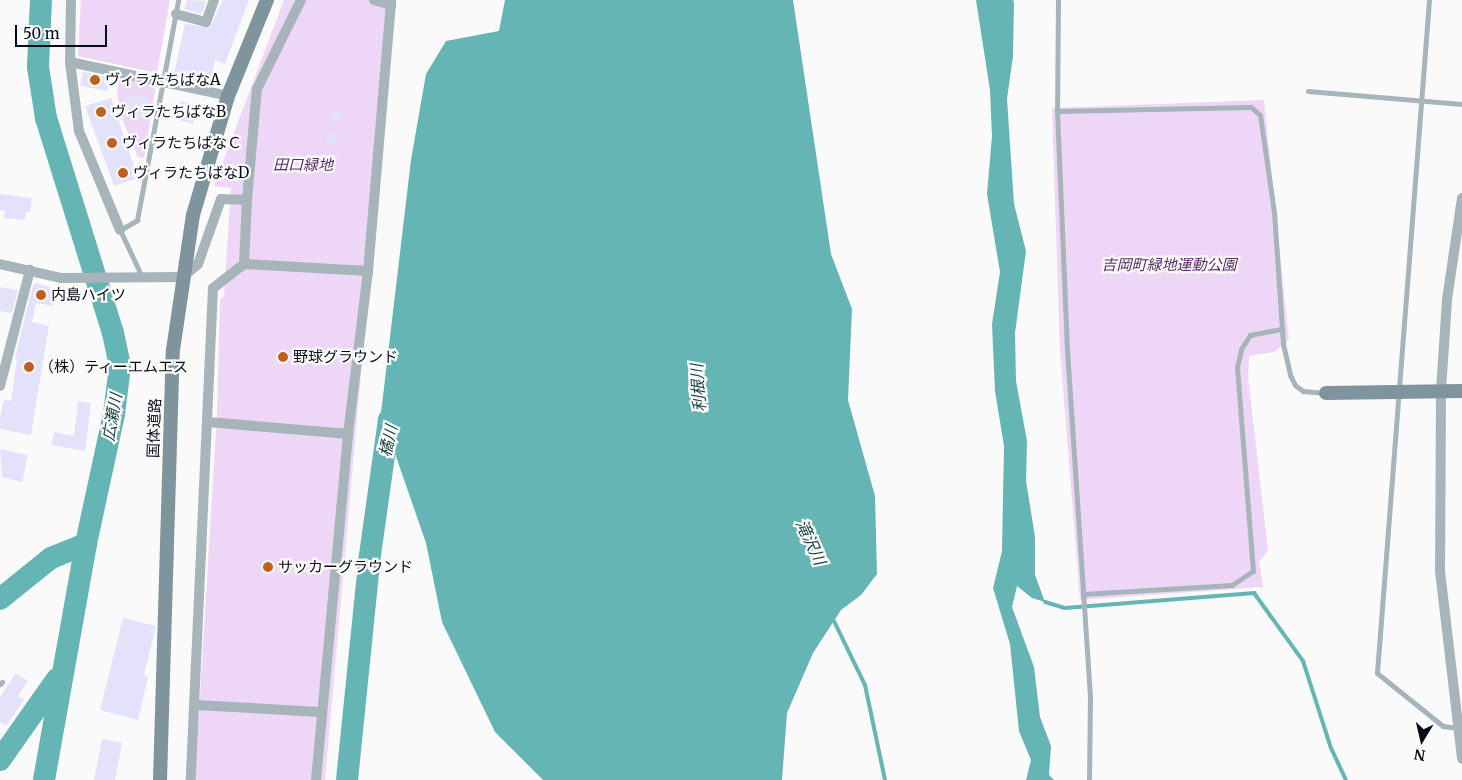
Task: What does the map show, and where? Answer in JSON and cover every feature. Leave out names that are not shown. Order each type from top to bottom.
[{"type":"street","points":[[70,0],[70,62],[78,130],[120,230]]},
{"type":"street","points":[[176,14],[206,22],[214,0]]},
{"type":"street","name":"国体道路","points":[[160,780],[173,350],[183,277],[193,215],[228,96],[267,0]]},
{"type":"street","points":[[244,264],[247,200],[257,89],[301,0]]},
{"type":"street","points":[[316,780],[320,712],[348,434],[368,272],[391,2],[374,0]]},
{"type":"street","points":[[70,62],[228,96]]},
{"type":"street","points":[[1462,198],[1447,300],[1441,391],[1440,571],[1460,728],[1462,760]]},
{"type":"street","points":[[0,264],[60,278],[183,277],[198,264],[222,200],[247,200]]},
{"type":"street","points":[[191,780],[196,705],[213,288],[244,264],[368,272]]},
{"type":"street","points":[[0,386],[30,270]]},
{"type":"street","points":[[1326,393],[1462,391]]},
{"type":"street","points":[[208,422],[348,434]]},
{"type":"street","points":[[196,705],[320,712]]},
{"type":"lane","points":[[142,278],[120,230],[137,220],[178,0]]},
{"type":"lane","points":[[1058,0],[1057,111],[1067,350],[1090,698],[1089,780]]},
{"type":"lane","points":[[1429,0],[1377,673],[1443,726],[1460,728]]},
{"type":"lane","points":[[1308,91],[1462,104]]},
{"type":"lane","points":[[1057,111],[1251,107],[1260,115],[1274,212],[1283,344],[1295,385],[1310,393],[1326,393]]},
{"type":"lane","points":[[1083,594],[1232,585],[1253,571],[1237,367],[1241,349],[1250,335],[1282,329]]},
{"type":"green space","points":[[81,0],[170,0],[157,73],[78,56]]},
{"type":"green space","name":"田口緑地","points":[[284,0],[394,0],[325,780],[195,780],[217,415],[220,300],[224,296],[231,188],[214,186]]},
{"type":"green space","points":[[120,78],[156,85],[144,158],[138,157],[123,121],[117,93]]},
{"type":"green space","name":"吉岡町緑地運動公園","points":[[1264,100],[1289,340],[1274,352],[1249,356],[1248,376],[1268,551],[1259,561],[1263,587],[1080,600],[1060,350],[1052,108]]},
{"type":"water","name":"利根川","points":[[505,0],[793,0],[831,254],[852,309],[848,400],[875,496],[877,574],[861,595],[841,610],[813,653],[787,713],[782,780],[543,780],[495,732],[442,622],[426,543],[381,413],[411,160],[426,74],[446,41],[499,31]]},
{"type":"water","points":[[976,0],[1013,0],[1014,3],[1013,56],[1007,99],[1014,204],[1026,251],[1015,333],[1016,381],[1027,441],[1026,481],[1035,537],[1035,575],[1045,602],[1032,598],[1017,586],[1012,607],[1034,667],[1040,717],[1051,746],[1049,775],[1054,780],[1026,780],[1031,760],[1019,731],[1010,644],[993,588],[1002,551],[1004,446],[995,391],[992,324],[1000,272],[987,194],[992,136],[990,90]]},
{"type":"building","points":[[187,0],[206,1],[202,14],[184,9]]},
{"type":"building","points":[[223,0],[249,0],[225,64],[215,60],[210,85],[173,77],[185,24],[210,27]]},
{"type":"building","name":"ヴィラたちばなA","points":[[83,72],[110,78],[107,91],[80,86]]},
{"type":"building","points":[[127,93],[149,98],[145,119],[123,115]]},
{"type":"building","points":[[111,98],[138,178],[114,186],[85,106]]},
{"type":"building","points":[[180,101],[197,105],[193,124],[175,119]]},
{"type":"building","points":[[334,110],[338,110],[341,115],[340,119],[334,120],[331,117],[331,113]]},
{"type":"building","points":[[330,133],[334,133],[337,138],[336,142],[330,143],[327,140],[327,136]]},
{"type":"building","points":[[0,194],[32,198],[30,212],[26,212],[25,220],[4,218],[5,210],[0,210]]},
{"type":"building","points":[[37,283],[56,289],[53,306],[36,303],[32,322],[49,326],[31,435],[0,429],[0,417],[4,400],[11,401],[17,358],[15,357],[33,285]]},
{"type":"building","points":[[0,287],[18,290],[12,313],[0,311]]},
{"type":"building","points":[[78,401],[91,403],[85,451],[51,445],[54,432],[74,436]]},
{"type":"building","points":[[0,449],[28,455],[22,482],[2,477]]},
{"type":"building","points":[[123,618],[156,626],[144,675],[148,678],[138,720],[100,710]]},
{"type":"building","points":[[16,673],[28,681],[18,696],[24,700],[6,726],[0,722],[0,697]]},
{"type":"building","points":[[102,739],[122,743],[115,780],[94,780]]},
{"type":"waterway","name":"広瀬川","points":[[41,0],[38,67],[46,118],[113,333],[120,366],[114,414],[86,544],[44,780]]},
{"type":"waterway","name":"橘川","points":[[347,780],[369,562],[389,420],[404,411]]},
{"type":"waterway","points":[[0,599],[51,558],[86,544]]},
{"type":"waterway","points":[[1045,602],[1065,608],[1254,593],[1303,661],[1331,748],[1346,780]]},
{"type":"waterway","name":"滝沢川","points":[[832,617],[865,685],[885,780]]},
{"type":"waterway","points":[[0,760],[57,679]]},
{"type":"place","name":"ヴィラたちばなA","points":[[95,80]]},
{"type":"place","name":"ヴィラたちばなB","points":[[101,112]]},
{"type":"place","name":"ヴィラたちばなＣ","points":[[112,143]]},
{"type":"place","name":"ヴィラたちばなD","points":[[123,173]]},
{"type":"place","name":"内島ハイツ","points":[[41,295]]},
{"type":"place","name":"野球グラウンド","points":[[283,357]]},
{"type":"place","name":"（株）ティーエムエス","points":[[29,367]]},
{"type":"place","name":"サッカーグラウンド","points":[[268,567]]}]
